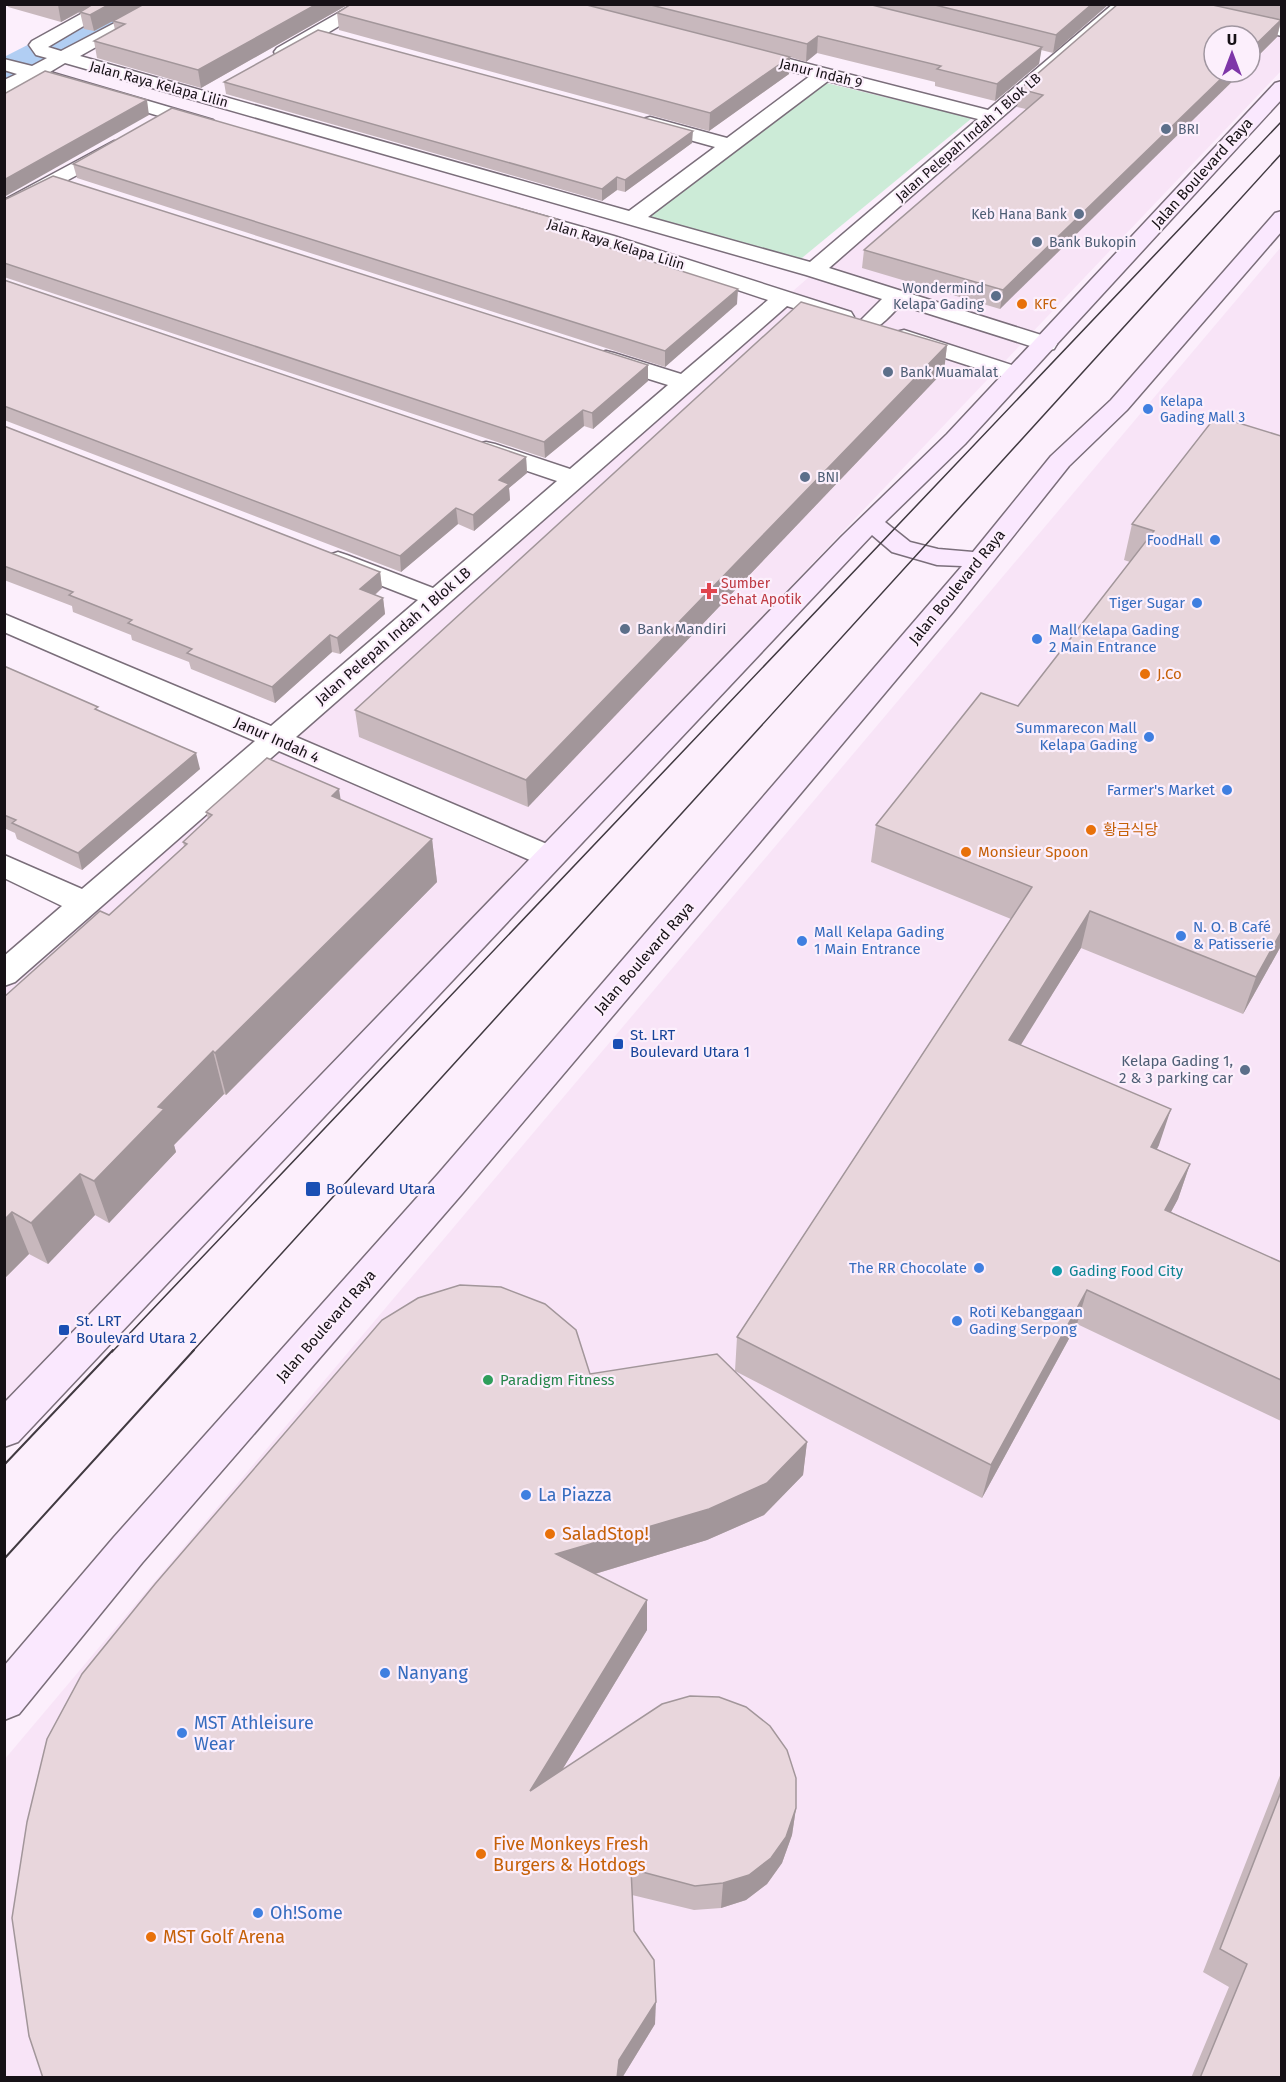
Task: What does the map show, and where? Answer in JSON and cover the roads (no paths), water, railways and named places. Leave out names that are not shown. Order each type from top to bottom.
[{"type":"main road","name":"Jalan Boulevard Raya","points":[[4,1430],[850,542],[956,439],[1281,87]]},
{"type":"main road","name":"Jalan Boulevard Raya","points":[[4,1700],[128,1550],[450,1184],[764,817],[964,572],[1060,461],[1119,405],[1281,217]]},
{"type":"main road","points":[[850,542],[879,528],[917,500],[960,455],[961,449],[956,439]]},
{"type":"main road","points":[[879,528],[901,547],[937,556],[964,572]]},
{"type":"street","points":[[6,64],[48,53],[165,4]]},
{"type":"street","points":[[267,61],[368,4]]},
{"type":"street","name":"Jalan Pelepah Indah 1 Blok LB","points":[[814,270],[1124,4]]},
{"type":"street","points":[[1159,4],[1281,31]]},
{"type":"street","points":[[4,88],[32,72],[48,53],[113,5]]},
{"type":"street","points":[[318,33],[341,39]]},
{"type":"street","name":"Janur Indah 9","points":[[732,51],[991,117]]},
{"type":"street","name":"Jalan Raya Kelapa Lilin","points":[[48,53],[814,270],[1046,344]]},
{"type":"street","points":[[1033,55],[1056,61]]},
{"type":"street","name":"Jalan Raya Kelapa Lilin","points":[[6,64],[228,130]]},
{"type":"street","points":[[632,219],[825,74]]},
{"type":"street","points":[[206,96],[226,84]]},
{"type":"street","points":[[151,125],[170,114]]},
{"type":"street","points":[[627,117],[730,145]]},
{"type":"street","points":[[4,209],[132,136]]},
{"type":"street","points":[[56,181],[79,188]]},
{"type":"street","name":"Jalan Raya Kelapa Lilin","points":[[492,207],[607,240],[1016,374]]},
{"type":"street","points":[[867,325],[896,297]]},
{"type":"street","name":"Jalan Pelepah Indah 1 Blok LB","points":[[4,974],[783,298]]},
{"type":"street","points":[[584,351],[685,383]]},
{"type":"street","points":[[463,441],[575,479]]},
{"type":"street","points":[[314,550],[436,598]]},
{"type":"street","name":"Janur Indah 4","points":[[4,622],[550,857]]},
{"type":"street","points":[[4,865],[85,904]]},
{"type":"waterway","points":[[4,75],[142,4]]},
{"type":"tram line","points":[[112,1352],[1282,121]]},
{"type":"tram line","points":[[192,1352],[1282,153]]},
{"type":"tram line","points":[[4,1465],[113,1350]]},
{"type":"tram line","points":[[4,1559],[194,1350]]},
{"type":"place","name":"BRI","points":[[1166,129]]},
{"type":"place","name":"Keb Hana Bank","points":[[1079,214]]},
{"type":"place","name":"Bank Bukopin","points":[[1037,242]]},
{"type":"place","name":"Wondermind Kelapa Gading","points":[[996,296]]},
{"type":"place","name":"KFC","points":[[1022,304]]},
{"type":"place","name":"Bank Muamalat","points":[[888,372]]},
{"type":"place","name":"Kelapa Gading Mall 3","points":[[1148,409]]},
{"type":"place","name":"BNI","points":[[805,477]]},
{"type":"place","name":"FoodHall","points":[[1215,540]]},
{"type":"place","name":"Sumber Sehat Apotik","points":[[709,591]]},
{"type":"place","name":"Tiger Sugar","points":[[1197,603]]},
{"type":"place","name":"Bank Mandiri","points":[[625,629]]},
{"type":"place","name":"Mall Kelapa Gading 2 Main Entrance","points":[[1037,639]]},
{"type":"place","name":"J.Co","points":[[1145,674]]},
{"type":"place","name":"Summarecon Mall Kelapa Gading","points":[[1149,737]]},
{"type":"place","name":"Farmer's Market","points":[[1227,790]]},
{"type":"place","name":"황금식당","points":[[1091,830]]},
{"type":"place","name":"Monsieur Spoon","points":[[966,852]]},
{"type":"place","name":"N. O. B Café & Patisserie","points":[[1181,936]]},
{"type":"place","name":"Mall Kelapa Gading 1 Main Entrance","points":[[802,941]]},
{"type":"place","name":"St. LRT Boulevard Utara 1","points":[[618,1044]]},
{"type":"place","name":"Kelapa Gading 1, 2 & 3 parking car","points":[[1245,1070]]},
{"type":"place","name":"Boulevard Utara","points":[[313,1189]]},
{"type":"place","name":"The RR Chocolate","points":[[979,1268]]},
{"type":"place","name":"Gading Food City","points":[[1057,1271]]},
{"type":"place","name":"Roti Kebanggaan Gading Serpong","points":[[957,1321]]},
{"type":"place","name":"St. LRT Boulevard Utara 2","points":[[64,1330]]},
{"type":"place","name":"Paradigm Fitness","points":[[488,1380]]},
{"type":"place","name":"La Piazza","points":[[526,1495]]},
{"type":"place","name":"SaladStop!","points":[[550,1534]]},
{"type":"place","name":"Nanyang","points":[[385,1673]]},
{"type":"place","name":"MST Athleisure Wear","points":[[182,1733]]},
{"type":"place","name":"Five Monkeys Fresh Burgers & Hotdogs","points":[[481,1854]]},
{"type":"place","name":"Oh!Some","points":[[258,1913]]},
{"type":"place","name":"MST Golf Arena","points":[[151,1937]]}]
